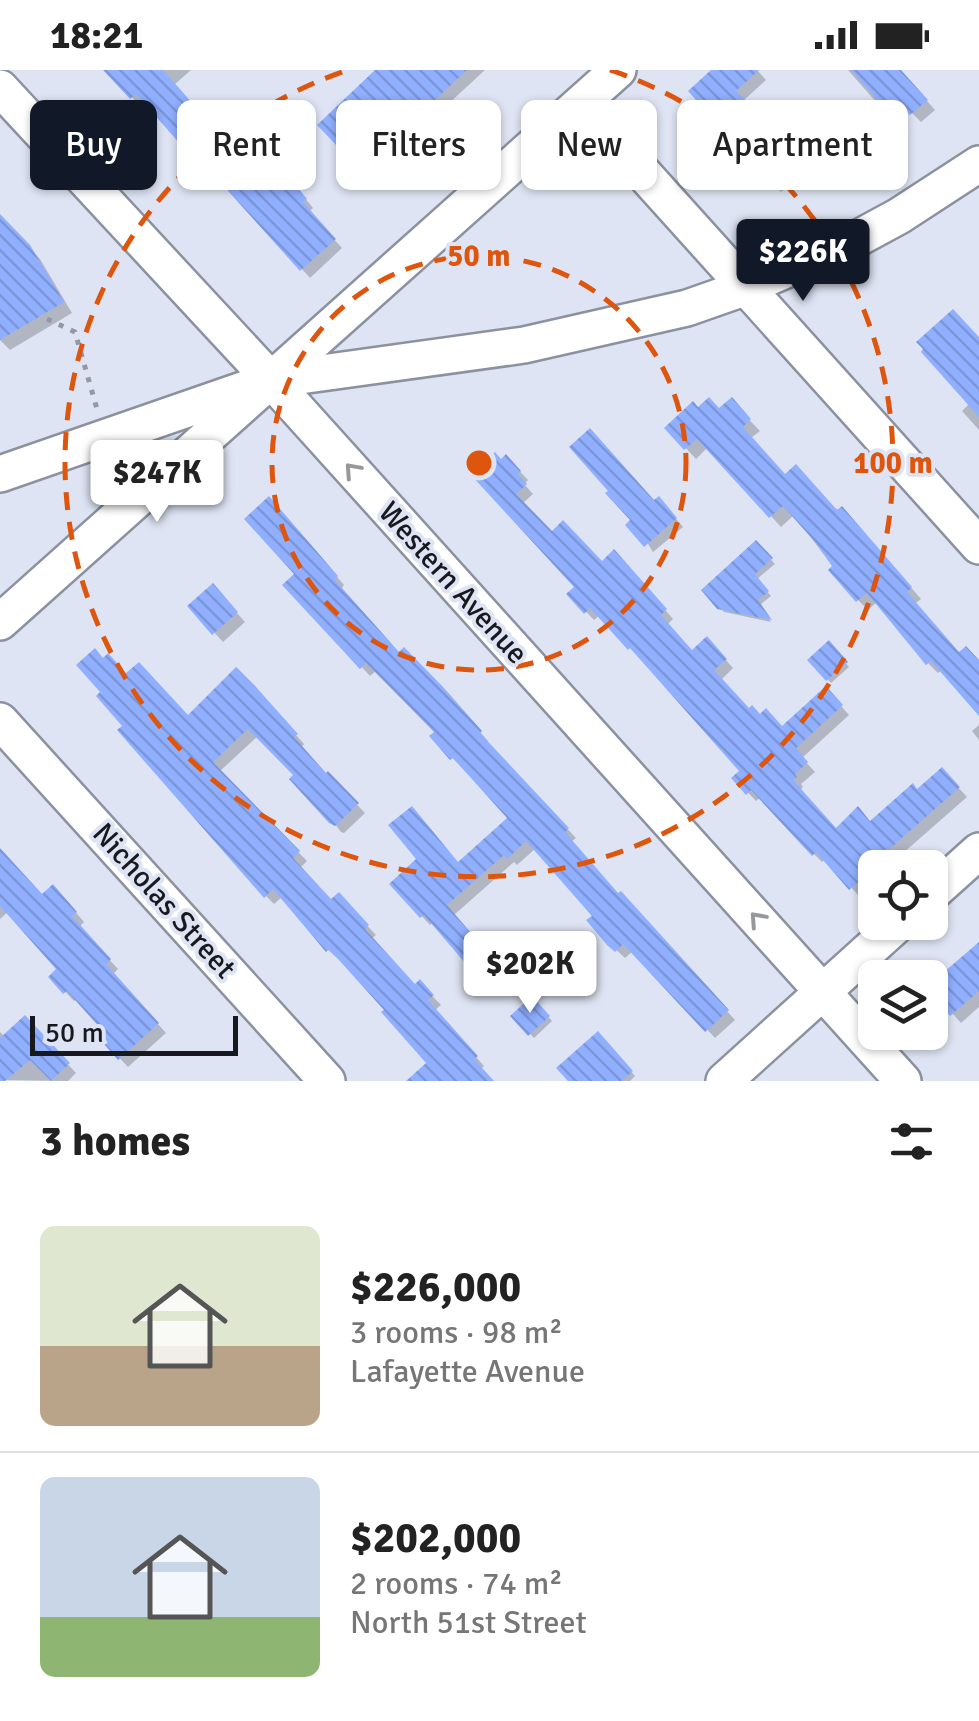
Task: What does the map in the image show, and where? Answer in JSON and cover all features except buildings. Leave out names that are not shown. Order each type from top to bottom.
[{"type":"street","points":[[584,100],[618,70]]},
{"type":"street","name":"Western Avenue","points":[[0,88],[271,380],[902,1081]]},
{"type":"street","points":[[0,622],[521,157]]},
{"type":"street","points":[[0,474],[271,380],[524,345],[687,308],[851,242],[979,164]]},
{"type":"street","points":[[657,190],[979,546]]},
{"type":"street","name":"Nicholas Street","points":[[0,721],[327,1081]]},
{"type":"street","points":[[948,880],[979,852]]},
{"type":"street","points":[[724,1081],[880,940]]},
{"type":"path","points":[[47,319],[74,332],[96,409]]}]
